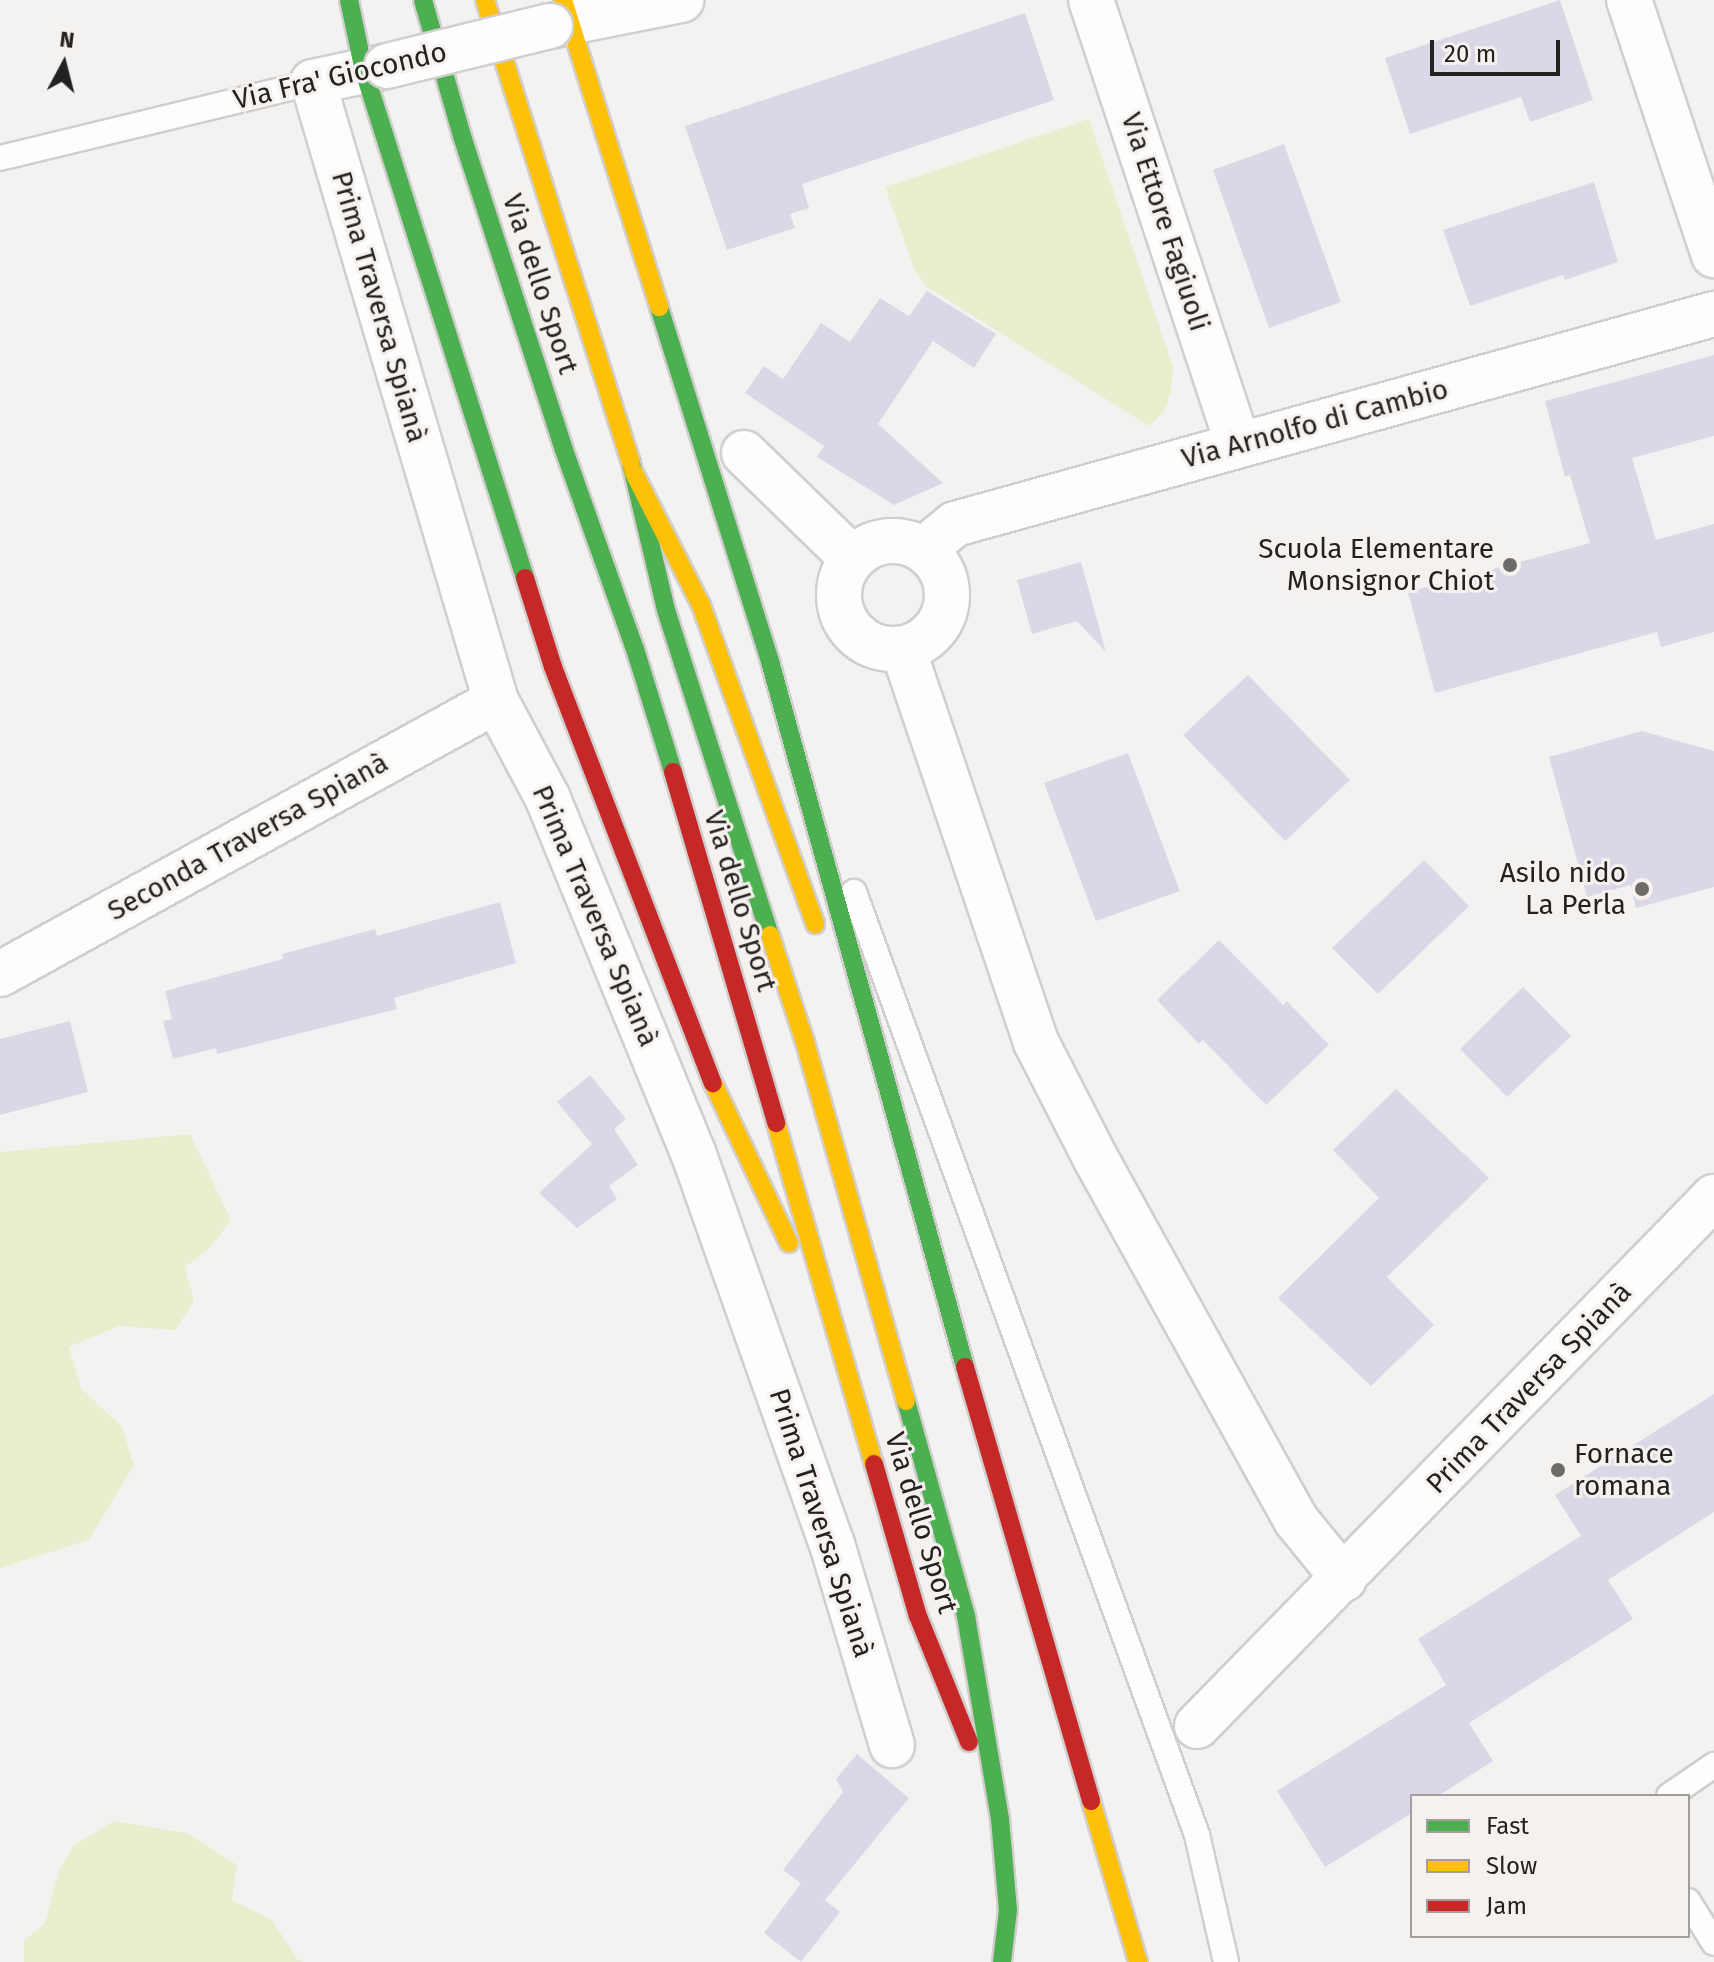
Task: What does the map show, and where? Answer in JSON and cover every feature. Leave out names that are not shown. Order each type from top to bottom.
[{"type":"main road","points":[[349,0],[375,69],[553,667],[721,1105],[838,1342]]},
{"type":"main road","name":"Via dello Sport","points":[[423,0],[471,166],[564,450],[635,649],[722,933],[918,1616],[1000,1819]]},
{"type":"main road","name":"Via dello Sport","points":[[485,0],[633,471],[666,610],[805,1042],[966,1616],[1000,1819],[1008,1910],[1002,1962]]},
{"type":"main road","points":[[561,16],[771,665],[937,1270],[1138,1962]]},
{"type":"main road","points":[[633,471],[701,605],[822,945]]},
{"type":"main road","points":[[853,1034],[937,1270]]},
{"type":"street","name":"Via Fra' Giocondo","points":[[313,82],[375,69],[561,16],[681,0]]},
{"type":"street","name":"Via Ettore Fagiuoli","points":[[1091,0],[1238,444]]},
{"type":"street","points":[[1629,0],[1714,255]]},
{"type":"street","name":"Prima Traversa Spianà","points":[[313,82],[496,701],[548,799],[694,1155],[832,1544],[892,1745]]},
{"type":"street","name":"Via Arnolfo di Cambio","points":[[923,550],[955,524],[1714,314]]},
{"type":"street","points":[[744,453],[852,558]]},
{"type":"street","points":[[894,541],[923,550],[937,563],[945,579],[948,597],[944,615],[935,630],[920,642],[903,649],[870,645],[845,622],[839,606],[839,589],[852,558],[879,543],[894,541]]},
{"type":"street","points":[[903,649],[1036,1042],[1097,1161],[1296,1520],[1344,1579]]},
{"type":"street","name":"Seconda Traversa Spianà","points":[[0,974],[496,701]]},
{"type":"street","name":"Prima Traversa Spianà","points":[[1197,1726],[1714,1197]]},
{"type":"lane","name":"Via Fra' Giocondo","points":[[0,158],[313,82]]},
{"type":"lane","points":[[771,665],[1197,1835],[1226,1962]]},
{"type":"lane","points":[[1672,1794],[1714,1765]]},
{"type":"lane","points":[[1690,1904],[1714,1943]]},
{"type":"green space","points":[[1089,119],[1173,367],[1171,392],[1164,411],[1149,426],[927,287],[915,271],[885,187]]},
{"type":"green space","points":[[190,1134],[231,1220],[209,1249],[185,1267],[194,1301],[175,1330],[119,1326],[69,1347],[81,1388],[122,1427],[134,1465],[89,1540],[0,1568],[0,1152]]},
{"type":"green space","points":[[114,1821],[187,1833],[237,1865],[232,1900],[272,1920],[298,1960],[304,1962],[24,1962],[24,1941],[45,1923],[59,1871],[74,1845]]},
{"type":"building","points":[[1560,0],[1593,100],[1530,122],[1521,97],[1410,134],[1385,58]]},
{"type":"building","points":[[1025,13],[1054,100],[802,184],[809,208],[790,214],[795,228],[727,250],[685,126]]},
{"type":"building","points":[[1284,144],[1341,302],[1269,328],[1213,170]]},
{"type":"building","points":[[1594,182],[1618,262],[1565,280],[1563,275],[1470,306],[1443,230]]},
{"type":"building","points":[[927,291],[996,334],[974,368],[933,341],[878,424],[943,483],[894,505],[817,457],[824,446],[745,393],[764,366],[783,379],[821,323],[850,342],[880,298],[909,316]]},
{"type":"building","points":[[1714,355],[1714,436],[1632,458],[1656,540],[1714,524],[1714,632],[1661,647],[1657,632],[1435,693],[1408,592],[1590,543],[1570,475],[1565,477],[1545,401]]},
{"type":"building","points":[[1081,562],[1106,652],[1077,621],[1032,634],[1017,580]]},
{"type":"building","points":[[1248,675],[1350,780],[1285,841],[1183,735]]},
{"type":"building","points":[[1642,731],[1714,751],[1714,887],[1636,908],[1630,885],[1587,897],[1549,757]]},
{"type":"building","points":[[1128,753],[1180,891],[1096,921],[1044,783]]},
{"type":"building","points":[[1424,860],[1469,906],[1378,994],[1332,948]]},
{"type":"building","points":[[500,902],[516,963],[394,998],[397,1009],[217,1054],[216,1048],[173,1059],[163,1021],[172,1019],[165,991],[283,959],[282,954],[375,929],[377,936]]},
{"type":"building","points":[[1219,940],[1283,1005],[1287,1001],[1329,1045],[1266,1105],[1203,1040],[1199,1044],[1157,1000]]},
{"type":"building","points":[[1523,987],[1571,1036],[1507,1097],[1460,1049]]},
{"type":"building","points":[[70,1021],[88,1092],[0,1115],[0,1039]]},
{"type":"building","points":[[590,1075],[626,1119],[614,1129],[638,1165],[609,1186],[617,1199],[577,1228],[539,1193],[592,1144],[557,1102]]},
{"type":"building","points":[[1396,1089],[1489,1178],[1387,1277],[1434,1325],[1371,1386],[1278,1298],[1379,1198],[1333,1150]]},
{"type":"building","points":[[1714,1394],[1714,1512],[1608,1580],[1633,1619],[1469,1723],[1493,1761],[1441,1794],[1410,1794],[1410,1814],[1325,1867],[1277,1791],[1446,1685],[1418,1639],[1581,1536],[1555,1495]]},
{"type":"building","points":[[857,1754],[909,1798],[825,1900],[812,1890],[840,1912],[801,1962],[764,1933],[801,1883],[783,1870],[843,1792],[836,1779]]},
{"type":"traffic: fast","points":[[349,0],[364,71],[525,578]]},
{"type":"traffic: fast","points":[[423,0],[462,136],[564,450],[635,649],[673,772]]},
{"type":"traffic: fast","points":[[659,307],[771,665]]},
{"type":"traffic: fast","points":[[631,463],[666,610],[770,935]]},
{"type":"traffic: fast","points":[[771,665],[965,1367]]},
{"type":"traffic: fast","points":[[906,1401],[966,1616],[1000,1819],[1008,1910],[1002,1962]]},
{"type":"traffic: slow","points":[[485,0],[631,463]]},
{"type":"traffic: slow","points":[[563,0],[659,307]]},
{"type":"traffic: slow","points":[[633,471],[701,605],[815,924]]},
{"type":"traffic: slow","points":[[770,935],[805,1042],[906,1401]]},
{"type":"traffic: slow","points":[[713,1083],[789,1243]]},
{"type":"traffic: slow","points":[[776,1123],[874,1464]]},
{"type":"traffic: slow","points":[[1091,1801],[1138,1962]]},
{"type":"traffic: jam","points":[[525,578],[553,667],[713,1083]]},
{"type":"traffic: jam","points":[[673,772],[776,1123]]},
{"type":"traffic: jam","points":[[965,1367],[1091,1801]]},
{"type":"traffic: jam","points":[[874,1464],[918,1616],[969,1742]]},
{"type":"place","name":"Scuola Elementare Monsignor Chiot","points":[[1510,565]]},
{"type":"place","name":"Asilo nido La Perla","points":[[1642,889]]},
{"type":"place","name":"Fornace romana","points":[[1558,1470]]}]
